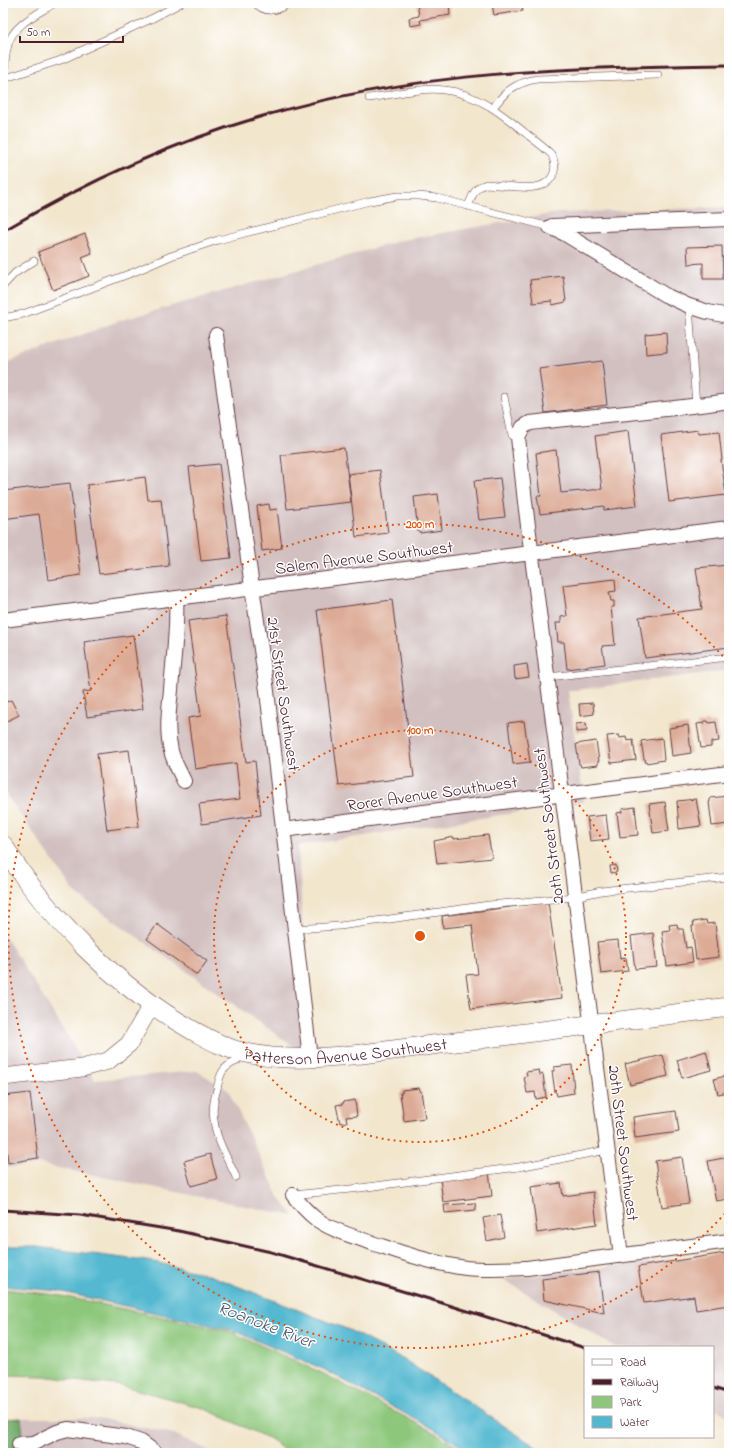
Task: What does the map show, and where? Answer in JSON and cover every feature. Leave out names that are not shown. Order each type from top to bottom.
[{"type":"main road","name":"Patterson Avenue Southwest","points":[[3,845],[32,888],[56,917],[86,948],[152,1004],[179,1022],[238,1056],[310,1058],[362,1054],[729,1007]]},
{"type":"street","points":[[550,226],[729,219]]},
{"type":"street","points":[[550,226],[665,295],[689,306],[708,312],[729,316]]},
{"type":"street","name":"21st Street Southwest","points":[[216,335],[267,691],[310,1058]]},
{"type":"street","points":[[518,437],[523,427],[530,423],[696,406],[729,401]]},
{"type":"street","name":"20th Street Southwest","points":[[518,437],[590,1025],[608,1150],[621,1256]]},
{"type":"street","name":"Salem Avenue Southwest","points":[[3,620],[729,528]]},
{"type":"street","points":[[176,598],[177,616],[168,715],[168,733],[173,758],[184,781]]},
{"type":"street","name":"Rorer Avenue Southwest","points":[[283,830],[729,773]]},
{"type":"street","points":[[3,1077],[82,1068],[108,1061],[129,1044],[152,1004]]},
{"type":"street","points":[[294,1195],[302,1206],[331,1228],[400,1252],[443,1264],[467,1268],[496,1270],[527,1268],[729,1241]]},
{"type":"street","points":[[19,1444],[34,1443],[57,1432],[68,1429],[126,1437],[141,1442],[156,1453]]},
{"type":"lane","points":[[55,3],[24,22],[14,32],[8,44],[3,79],[60,60],[153,18],[181,3]]},
{"type":"lane","points":[[255,3],[264,10],[274,10],[289,3]]},
{"type":"lane","points":[[493,108],[502,96],[514,86],[526,81],[658,75]]},
{"type":"lane","points":[[369,98],[428,90],[444,90],[475,98],[493,108],[514,124],[549,152],[556,162],[555,172],[552,178],[543,184],[534,187],[487,184],[480,186],[475,190],[468,206]]},
{"type":"lane","points":[[3,318],[23,314],[134,272],[171,256],[218,240],[370,200],[397,196],[437,198],[550,226]]},
{"type":"lane","points":[[3,286],[15,273],[34,261]]},
{"type":"lane","points":[[689,306],[696,406]]},
{"type":"lane","name":"20th Street Southwest","points":[[504,397],[512,435],[518,437]]},
{"type":"lane","points":[[548,678],[729,657]]},
{"type":"lane","points":[[294,929],[340,926],[489,905],[574,897],[608,890],[729,877]]},
{"type":"lane","points":[[236,1177],[219,1138],[214,1120],[214,1101],[222,1071],[238,1056]]},
{"type":"lane","points":[[294,1195],[360,1188],[519,1167],[608,1150]]},
{"type":"shaded area","points":[[729,207],[729,670],[568,691],[584,802],[298,846],[310,1058],[76,894],[3,790],[3,364],[119,321],[403,240],[557,213]]},
{"type":"shaded area","points":[[3,933],[95,1080],[197,1071],[228,1090],[280,1199],[294,1216],[40,1164],[3,1168]]},
{"type":"shaded area","points":[[729,1253],[729,1417],[714,1408],[714,1346],[613,1346],[503,1279]]},
{"type":"shaded area","points":[[21,1418],[98,1418],[174,1434],[214,1453],[25,1453]]},
{"type":"green space","points":[[3,1289],[57,1295],[229,1331],[322,1373],[439,1435],[466,1453],[288,1453],[270,1439],[203,1408],[124,1386],[43,1376],[3,1375]]},
{"type":"green space","points":[[21,1418],[25,1453],[3,1453],[3,1419]]},
{"type":"water","name":"Roanoke River","points":[[3,1247],[37,1247],[154,1262],[209,1275],[349,1330],[403,1359],[545,1453],[471,1453],[439,1432],[323,1369],[232,1330],[58,1291],[3,1286]]},
{"type":"building","points":[[449,3],[450,15],[420,20],[421,24],[410,26],[409,18],[419,16],[417,4]]},
{"type":"building","points":[[492,3],[521,3],[523,11],[494,15]]},
{"type":"building","points":[[85,234],[92,253],[82,257],[89,276],[53,290],[38,252]]},
{"type":"building","points":[[722,246],[723,279],[703,279],[703,263],[688,264],[687,247]]},
{"type":"building","points":[[563,276],[566,302],[552,305],[552,301],[533,303],[530,280]]},
{"type":"building","points":[[666,332],[667,352],[646,354],[645,334]]},
{"type":"building","points":[[602,361],[607,405],[545,413],[539,369]]},
{"type":"building","points":[[698,430],[699,434],[719,432],[726,495],[669,502],[661,435]]},
{"type":"building","points":[[628,431],[637,506],[604,510],[604,506],[540,514],[537,496],[541,496],[536,453],[556,450],[561,493],[602,489],[595,436]]},
{"type":"building","points":[[344,448],[351,502],[287,509],[281,455]]},
{"type":"building","points":[[219,464],[231,558],[201,561],[189,467]]},
{"type":"building","points":[[380,470],[388,533],[356,537],[348,474]]},
{"type":"building","points":[[145,477],[148,500],[161,499],[169,566],[99,574],[87,485]]},
{"type":"building","points":[[500,478],[505,517],[479,520],[474,481]]},
{"type":"building","points":[[70,483],[81,575],[48,580],[39,514],[3,519],[3,491]]},
{"type":"building","points":[[438,494],[442,530],[420,533],[420,531],[418,531],[414,497]]},
{"type":"building","points":[[269,504],[270,510],[277,509],[282,548],[262,551],[257,506]]},
{"type":"building","points":[[729,565],[729,647],[645,658],[639,617],[702,609],[696,568]]},
{"type":"building","points":[[615,579],[616,591],[609,592],[611,601],[614,601],[614,607],[611,607],[615,645],[602,646],[605,664],[567,669],[564,642],[558,642],[556,623],[561,623],[561,617],[567,616],[563,585]]},
{"type":"building","points":[[392,600],[414,777],[339,786],[317,610]]},
{"type":"building","points":[[226,616],[246,762],[255,761],[261,815],[202,824],[199,804],[240,799],[236,763],[195,769],[188,718],[201,716],[188,621]]},
{"type":"building","points":[[133,635],[143,709],[87,717],[83,692],[91,691],[84,642]]},
{"type":"building","points":[[527,664],[529,677],[515,679],[514,666]]},
{"type":"building","points":[[3,695],[7,702],[11,700],[19,715],[3,723]]},
{"type":"building","points":[[593,703],[594,714],[580,716],[579,704]]},
{"type":"building","points":[[524,721],[530,762],[513,764],[508,723]]},
{"type":"building","points":[[704,721],[708,721],[709,723],[716,722],[719,741],[711,742],[711,747],[701,748],[697,724],[704,723]]},
{"type":"building","points":[[586,723],[587,731],[576,732],[576,724]]},
{"type":"building","points":[[688,725],[691,753],[672,756],[669,728]]},
{"type":"building","points":[[619,735],[620,738],[626,737],[627,741],[633,740],[636,760],[611,763],[607,736]]},
{"type":"building","points":[[662,738],[664,760],[646,763],[641,741]]},
{"type":"building","points":[[596,741],[599,761],[598,765],[581,767],[579,764],[576,744]]},
{"type":"building","points":[[129,750],[139,826],[107,830],[97,754]]},
{"type":"building","points":[[728,796],[729,824],[712,826],[709,802],[710,798]]},
{"type":"building","points":[[696,799],[701,826],[679,829],[677,801]]},
{"type":"building","points":[[665,802],[669,831],[653,833],[649,804]]},
{"type":"building","points":[[635,807],[638,835],[620,837],[617,813],[622,812],[622,809]]},
{"type":"building","points":[[606,815],[609,839],[590,841],[587,817]]},
{"type":"building","points":[[488,835],[492,858],[437,864],[434,841],[454,837],[454,839]]},
{"type":"building","points":[[616,865],[617,872],[611,873],[610,866]]},
{"type":"building","points":[[548,902],[562,998],[471,1009],[466,975],[478,974],[472,925],[443,928],[442,916]]},
{"type":"building","points":[[706,920],[707,924],[715,923],[719,957],[696,960],[692,926],[694,926],[693,922]]},
{"type":"building","points":[[157,924],[207,961],[197,975],[147,939]]},
{"type":"building","points":[[677,924],[678,929],[683,929],[686,948],[691,947],[693,962],[667,966],[662,931],[670,930],[669,925]]},
{"type":"building","points":[[653,933],[657,967],[635,969],[631,936]]},
{"type":"building","points":[[618,940],[620,959],[626,958],[628,971],[601,974],[597,942]]},
{"type":"building","points":[[706,1051],[711,1070],[682,1078],[677,1060]]},
{"type":"building","points":[[663,1055],[668,1076],[630,1085],[625,1064]]},
{"type":"building","points":[[572,1065],[574,1093],[557,1096],[552,1071],[554,1071],[554,1067]]},
{"type":"building","points":[[539,1070],[540,1075],[543,1074],[546,1097],[536,1099],[535,1092],[527,1093],[524,1077],[527,1076],[526,1072]]},
{"type":"building","points":[[729,1075],[729,1092],[718,1094],[714,1079]]},
{"type":"building","points":[[419,1088],[421,1091],[425,1118],[404,1121],[400,1093],[402,1093],[402,1090]]},
{"type":"building","points":[[30,1093],[38,1158],[8,1163],[3,1114],[3,1096]]},
{"type":"building","points":[[355,1100],[357,1116],[346,1117],[347,1122],[340,1123],[336,1105]]},
{"type":"building","points":[[676,1111],[679,1132],[635,1138],[633,1117]]},
{"type":"building","points":[[210,1154],[217,1179],[191,1186],[184,1161]]},
{"type":"building","points":[[682,1157],[689,1203],[662,1207],[655,1161]]},
{"type":"building","points":[[729,1157],[729,1199],[716,1201],[708,1161]]},
{"type":"building","points":[[489,1172],[492,1196],[443,1202],[440,1178]]},
{"type":"building","points":[[561,1183],[563,1196],[593,1192],[597,1224],[537,1233],[531,1187]]},
{"type":"building","points":[[475,1203],[476,1210],[445,1213],[444,1205]]},
{"type":"building","points":[[500,1215],[504,1237],[487,1241],[483,1218]]},
{"type":"building","points":[[725,1253],[729,1279],[729,1305],[696,1310],[694,1296],[644,1303],[638,1267]]},
{"type":"building","points":[[599,1272],[604,1313],[544,1300],[542,1279]]},
{"type":"railway","points":[[3,231],[97,180],[162,151],[195,138],[263,116],[320,101],[378,89],[494,74],[612,67],[729,65]]},
{"type":"railway","points":[[3,1210],[80,1215],[179,1231],[271,1252],[439,1302],[584,1348]]},
{"type":"railway","points":[[714,1388],[729,1393]]}]
